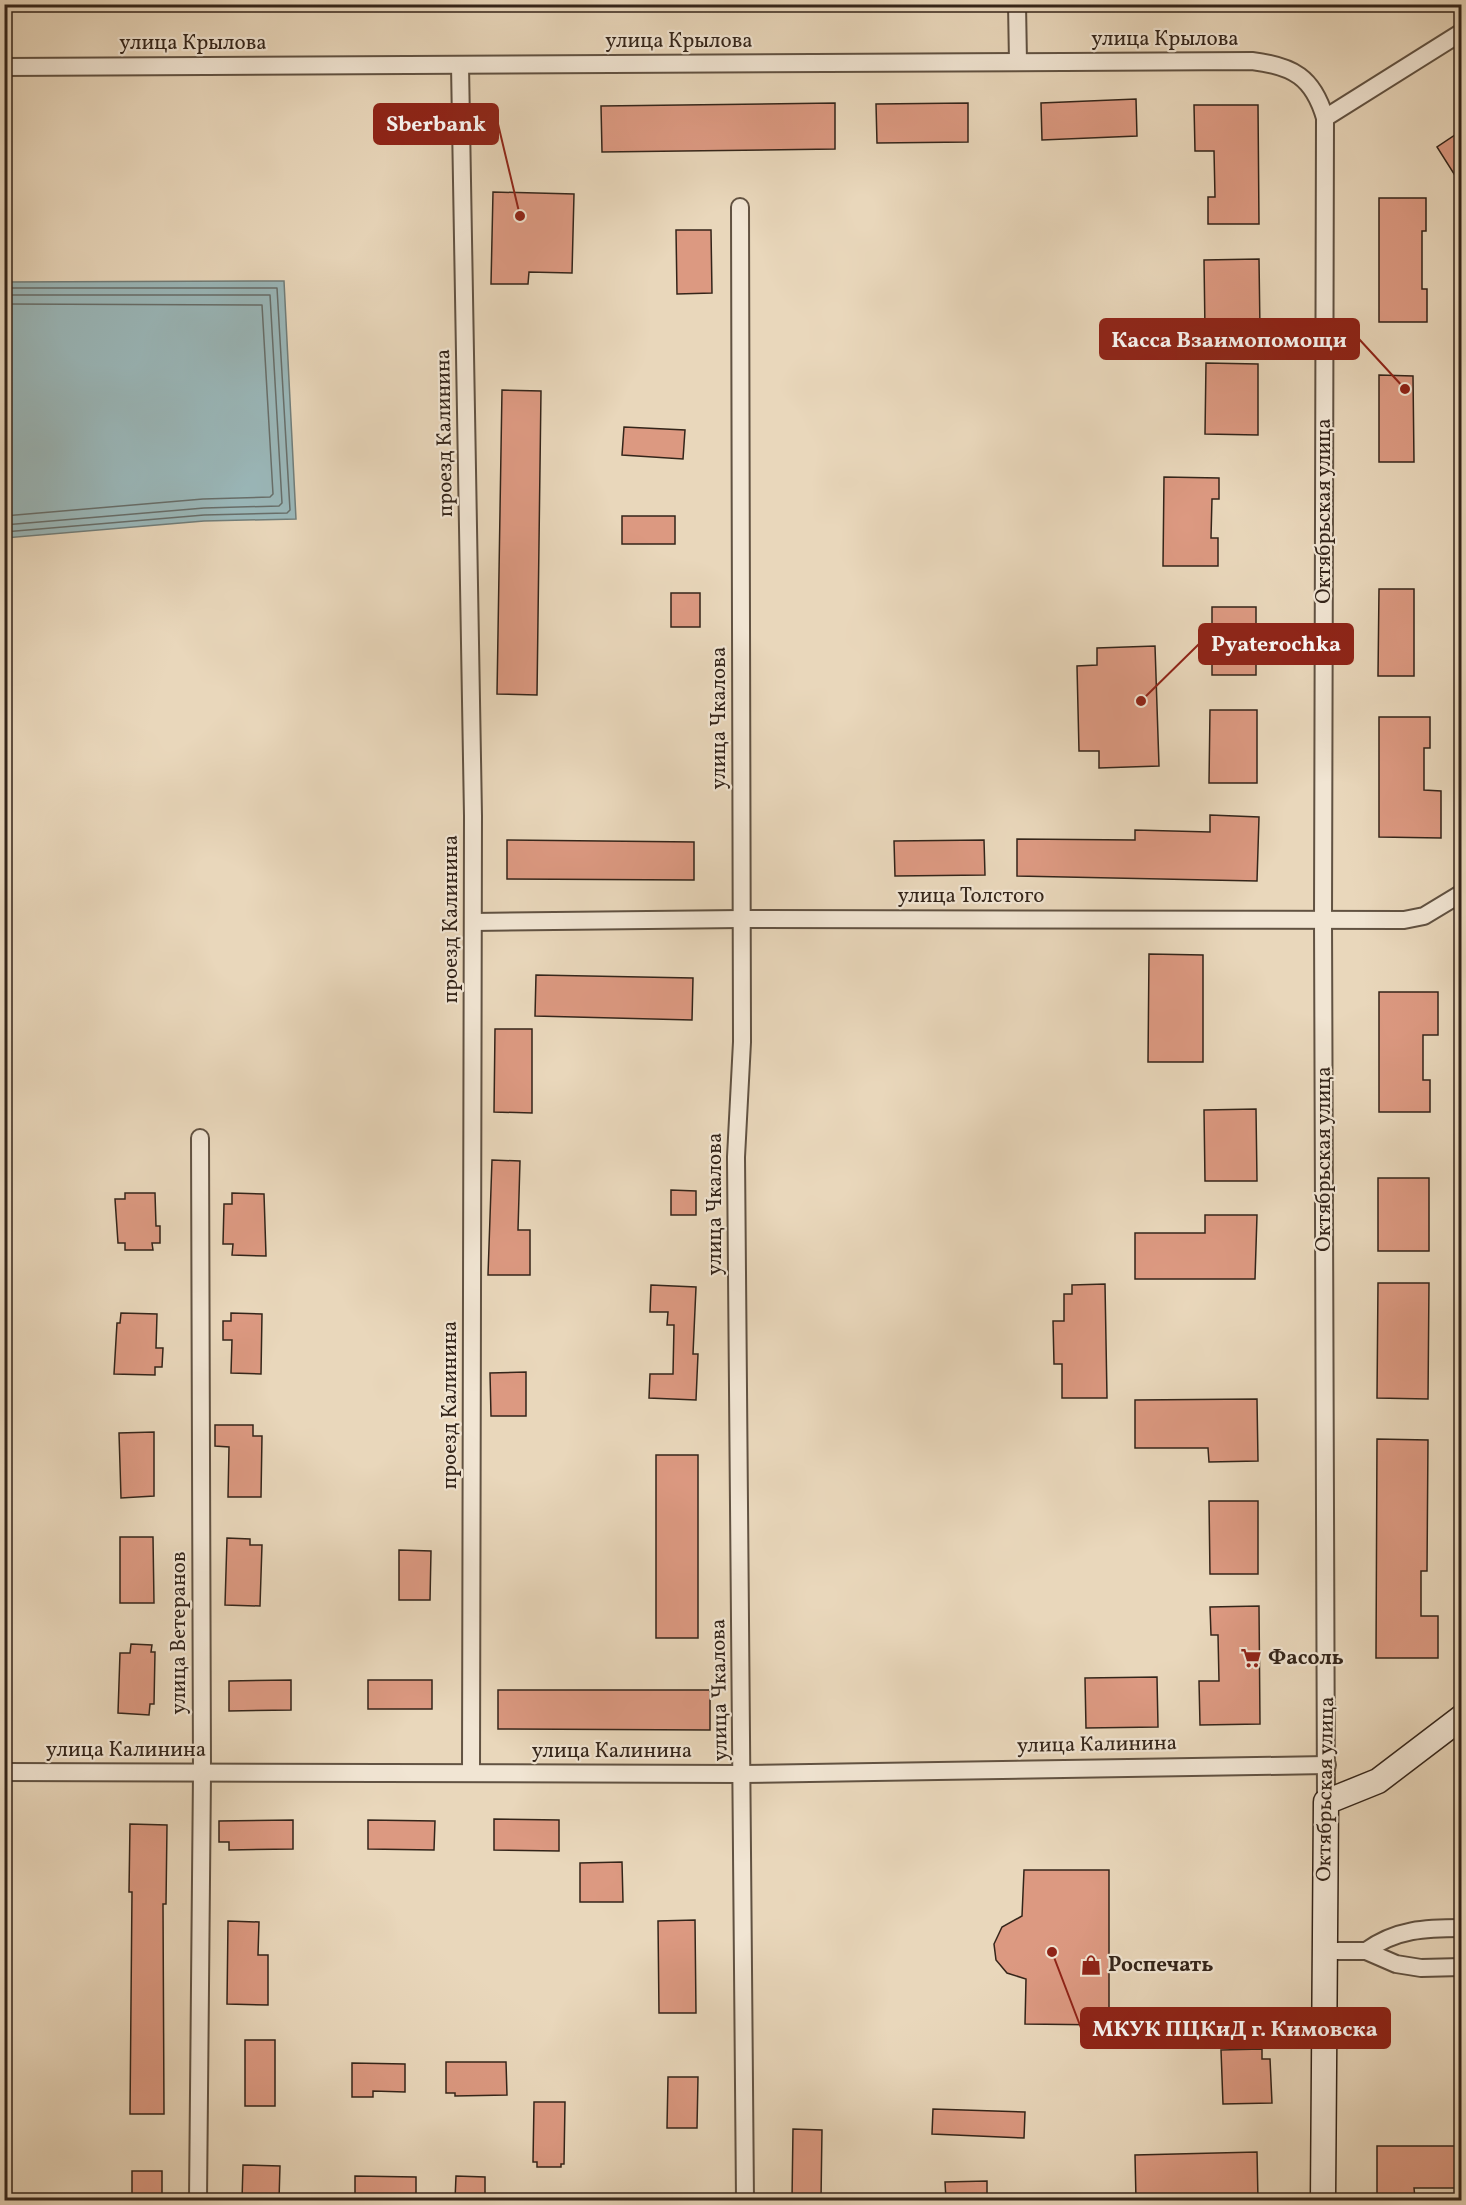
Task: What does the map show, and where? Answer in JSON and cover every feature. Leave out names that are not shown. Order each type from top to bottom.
[{"type":"main road","points":[[1326,1802],[1378,1781],[1461,1717]]},
{"type":"main road","name":"Октябрьская улица","points":[[1323,2200],[1326,1802]]},
{"type":"street","points":[[1017,4],[1018,62]]},
{"type":"street","points":[[1325,118],[1461,32]]},
{"type":"street","name":"улица Крылова","points":[[4,67],[1271,63],[1291,70],[1312,84],[1325,118]]},
{"type":"street","name":"проезд Калинина","points":[[460,65],[467,357],[473,922],[471,1773]]},
{"type":"street","name":"Октябрьская улица","points":[[1325,118],[1323,919],[1326,1802]]},
{"type":"street","name":"улица Чкалова","points":[[740,207],[742,1042],[736,1157],[746,2200]]},
{"type":"street","name":"улица Толстого","points":[[473,922],[741,919],[1416,918],[1431,913],[1461,893]]},
{"type":"street","name":"улица Ветеранов","points":[[198,2200],[202,1773],[200,1138]]},
{"type":"street","name":"улица Калинина","points":[[4,1773],[743,1774],[1327,1765]]},
{"type":"street","points":[[1366,1951],[1396,1933],[1423,1928],[1461,1928]]},
{"type":"street","points":[[1324,1951],[1366,1951],[1396,1964],[1421,1968],[1461,1967]]},
{"type":"water","points":[[284,281],[296,519],[204,521],[5,538],[5,282]]},
{"type":"building","points":[[1136,99],[1137,136],[1042,140],[1041,103]]},
{"type":"building","points":[[835,103],[835,149],[602,152],[601,106]]},
{"type":"building","points":[[968,103],[968,142],[877,143],[876,104]]},
{"type":"building","points":[[1194,105],[1258,105],[1259,224],[1208,224],[1208,197],[1215,197],[1214,151],[1195,151]]},
{"type":"building","points":[[1461,131],[1461,185],[1437,147]]},
{"type":"building","points":[[493,192],[574,194],[572,273],[529,272],[528,284],[491,284]]},
{"type":"building","points":[[1379,198],[1426,198],[1426,231],[1422,231],[1422,289],[1427,289],[1427,322],[1379,322]]},
{"type":"building","points":[[676,230],[711,230],[712,293],[677,294]]},
{"type":"building","points":[[1259,259],[1260,331],[1205,331],[1204,260]]},
{"type":"building","points":[[1206,363],[1258,364],[1258,435],[1205,434]]},
{"type":"building","points":[[1379,375],[1413,376],[1414,462],[1379,462]]},
{"type":"building","points":[[502,390],[541,391],[537,695],[497,694]]},
{"type":"building","points":[[624,427],[685,430],[683,459],[622,455]]},
{"type":"building","points":[[1164,477],[1219,478],[1219,499],[1212,499],[1211,538],[1218,538],[1218,566],[1163,566]]},
{"type":"building","points":[[622,516],[675,516],[675,544],[622,544]]},
{"type":"building","points":[[1379,589],[1414,589],[1414,676],[1378,676]]},
{"type":"building","points":[[671,593],[700,593],[700,627],[671,627]]},
{"type":"building","points":[[1212,607],[1256,607],[1256,675],[1212,675]]},
{"type":"building","points":[[1155,646],[1159,766],[1099,768],[1099,751],[1079,751],[1077,666],[1097,665],[1097,648]]},
{"type":"building","points":[[1210,710],[1257,710],[1257,783],[1209,783]]},
{"type":"building","points":[[1379,717],[1430,717],[1430,748],[1424,748],[1424,790],[1441,791],[1441,838],[1379,837]]},
{"type":"building","points":[[1210,815],[1259,817],[1257,881],[1017,876],[1017,839],[1135,840],[1135,830],[1210,832]]},
{"type":"building","points":[[507,840],[694,842],[694,880],[507,879]]},
{"type":"building","points":[[984,840],[985,875],[895,876],[894,841]]},
{"type":"building","points":[[1149,954],[1203,955],[1203,1062],[1148,1062]]},
{"type":"building","points":[[536,975],[693,978],[692,1020],[535,1016]]},
{"type":"building","points":[[1379,992],[1438,992],[1438,1035],[1423,1035],[1423,1080],[1430,1080],[1430,1112],[1379,1112]]},
{"type":"building","points":[[495,1029],[532,1029],[532,1113],[494,1112]]},
{"type":"building","points":[[1256,1109],[1257,1181],[1205,1181],[1204,1110]]},
{"type":"building","points":[[492,1160],[520,1161],[518,1230],[530,1230],[530,1275],[488,1275]]},
{"type":"building","points":[[1378,1178],[1429,1178],[1429,1251],[1378,1251]]},
{"type":"building","points":[[671,1190],[696,1191],[696,1215],[671,1215]]},
{"type":"building","points":[[125,1193],[155,1193],[156,1226],[160,1226],[160,1243],[152,1243],[153,1250],[125,1250],[125,1243],[118,1243],[115,1199],[125,1199]]},
{"type":"building","points":[[232,1193],[264,1194],[266,1256],[232,1255],[233,1244],[223,1244],[224,1204],[232,1204]]},
{"type":"building","points":[[1205,1215],[1257,1215],[1255,1279],[1135,1279],[1135,1233],[1205,1233]]},
{"type":"building","points":[[1378,1283],[1429,1283],[1428,1399],[1377,1398]]},
{"type":"building","points":[[1105,1284],[1107,1398],[1062,1398],[1062,1364],[1054,1364],[1053,1321],[1064,1321],[1064,1294],[1072,1294],[1072,1285]]},
{"type":"building","points":[[651,1285],[696,1287],[693,1354],[698,1354],[696,1400],[649,1398],[650,1374],[673,1374],[674,1325],[667,1325],[668,1312],[650,1312]]},
{"type":"building","points":[[121,1313],[157,1314],[156,1348],[163,1348],[162,1367],[155,1367],[155,1375],[114,1374],[117,1323],[120,1323]]},
{"type":"building","points":[[231,1313],[262,1314],[261,1374],[231,1373],[232,1340],[223,1340],[223,1321],[231,1321]]},
{"type":"building","points":[[526,1372],[526,1416],[491,1416],[490,1373]]},
{"type":"building","points":[[1257,1399],[1258,1461],[1209,1462],[1208,1448],[1135,1448],[1135,1400]]},
{"type":"building","points":[[215,1425],[253,1425],[253,1436],[262,1436],[261,1497],[228,1497],[229,1447],[215,1446]]},
{"type":"building","points":[[154,1432],[154,1496],[121,1498],[119,1433]]},
{"type":"building","points":[[1377,1439],[1428,1440],[1427,1571],[1421,1571],[1421,1616],[1438,1616],[1438,1658],[1376,1658]]},
{"type":"building","points":[[656,1455],[698,1455],[698,1638],[656,1638]]},
{"type":"building","points":[[1209,1501],[1258,1501],[1258,1574],[1210,1574]]},
{"type":"building","points":[[120,1537],[153,1537],[154,1603],[120,1603]]},
{"type":"building","points":[[227,1538],[250,1539],[250,1545],[262,1545],[260,1606],[225,1605]]},
{"type":"building","points":[[399,1550],[431,1551],[430,1600],[399,1600]]},
{"type":"building","points":[[1259,1606],[1260,1724],[1200,1725],[1199,1681],[1219,1681],[1218,1635],[1211,1635],[1210,1607]]},
{"type":"building","points":[[131,1644],[152,1645],[151,1652],[155,1652],[154,1704],[150,1704],[149,1715],[118,1713],[120,1653],[130,1653]]},
{"type":"building","points":[[1157,1677],[1158,1727],[1086,1728],[1085,1678]]},
{"type":"building","points":[[291,1680],[291,1710],[229,1711],[229,1681]]},
{"type":"building","points":[[368,1680],[432,1680],[432,1709],[368,1709]]},
{"type":"building","points":[[498,1690],[710,1690],[710,1730],[498,1729]]},
{"type":"building","points":[[494,1819],[559,1820],[559,1851],[494,1850]]},
{"type":"building","points":[[293,1820],[293,1849],[229,1850],[229,1842],[219,1842],[219,1821]]},
{"type":"building","points":[[368,1820],[435,1821],[434,1850],[368,1849]]},
{"type":"building","points":[[130,1824],[167,1825],[166,1904],[163,1904],[164,2114],[130,2114],[132,1892],[129,1892]]},
{"type":"building","points":[[622,1862],[623,1902],[580,1902],[580,1863]]},
{"type":"building","points":[[1024,1870],[1109,1870],[1109,2025],[1025,2024],[1026,1979],[1007,1973],[996,1960],[994,1944],[1002,1927],[1022,1916]]},
{"type":"building","points":[[695,1920],[696,2013],[659,2013],[658,1921]]},
{"type":"building","points":[[228,1921],[259,1922],[258,1955],[268,1955],[268,2005],[227,2004]]},
{"type":"building","points":[[245,2040],[275,2040],[275,2106],[245,2106]]},
{"type":"building","points":[[1262,2049],[1262,2059],[1270,2059],[1272,2103],[1223,2104],[1221,2050]]},
{"type":"building","points":[[446,2062],[506,2062],[507,2095],[455,2096],[455,2093],[446,2093]]},
{"type":"building","points":[[352,2063],[405,2064],[405,2092],[373,2091],[373,2097],[352,2097]]},
{"type":"building","points":[[668,2077],[698,2077],[697,2128],[667,2128]]},
{"type":"building","points":[[534,2102],[565,2102],[564,2164],[561,2164],[561,2167],[537,2167],[537,2162],[533,2162]]},
{"type":"building","points":[[933,2109],[1025,2112],[1024,2138],[932,2134]]},
{"type":"building","points":[[793,2129],[822,2130],[821,2200],[792,2200]]},
{"type":"building","points":[[1377,2146],[1461,2146],[1461,2188],[1414,2188],[1415,2198],[1377,2198]]},
{"type":"building","points":[[1257,2152],[1258,2200],[1136,2200],[1135,2155]]},
{"type":"building","points":[[243,2165],[280,2166],[279,2200],[242,2200]]},
{"type":"building","points":[[132,2171],[162,2171],[162,2200],[132,2200]]},
{"type":"building","points":[[355,2176],[416,2177],[416,2200],[355,2200]]},
{"type":"building","points":[[456,2176],[485,2177],[485,2200],[455,2200]]},
{"type":"building","points":[[987,2181],[987,2200],[946,2200],[945,2182]]},
{"type":"place","name":"Sberbank","points":[[520,216]]},
{"type":"place","name":"Касса Взаимопомощи","points":[[1405,389]]},
{"type":"place","name":"Pyaterochka","points":[[1141,701]]},
{"type":"place","name":"Фасоль","points":[[1251,1658]]},
{"type":"place","name":"МКУК ПЦКиД г. Кимовска","points":[[1052,1952]]},
{"type":"place","name":"Роспечать","points":[[1091,1965]]}]
